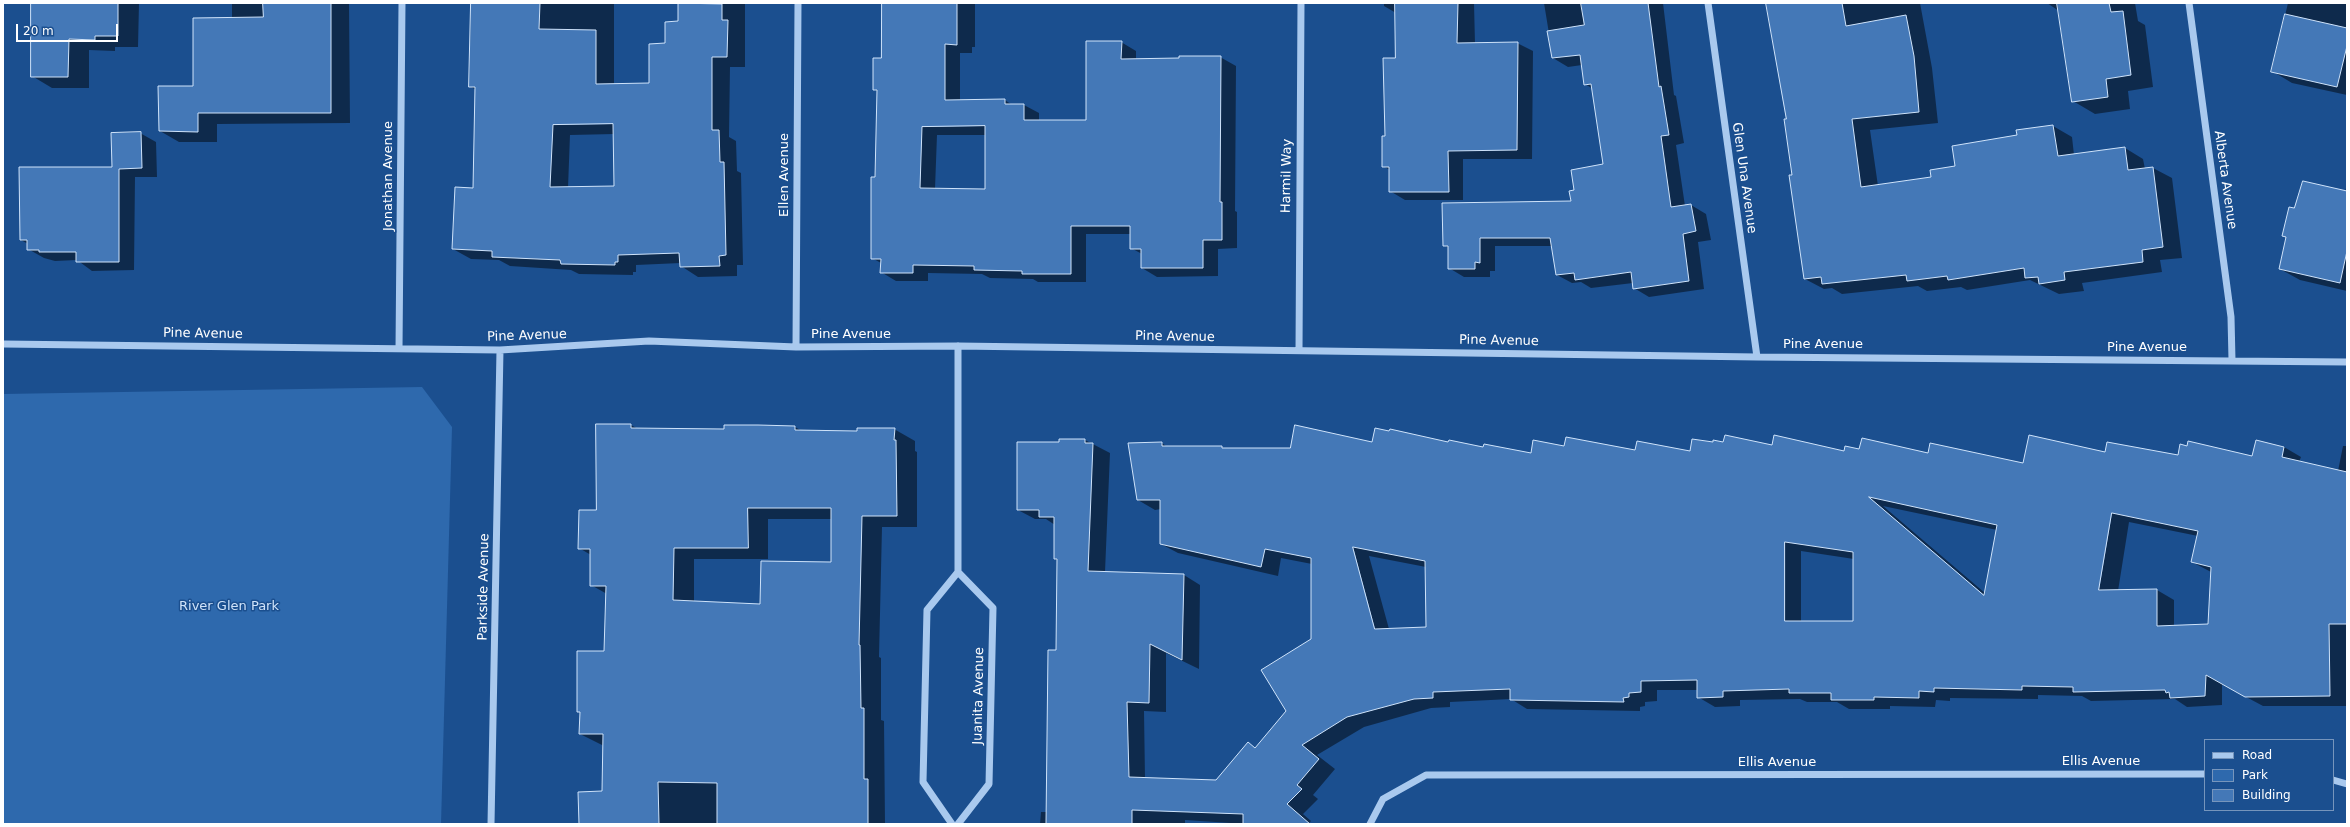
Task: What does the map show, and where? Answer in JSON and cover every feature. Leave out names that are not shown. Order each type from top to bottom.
[{"type":"street","name":"Jonathan Avenue","points":[[399,349],[402,3]]},
{"type":"street","name":"Ellen Avenue","points":[[796,347],[798,3]]},
{"type":"street","name":"Harmil Way","points":[[1299,350],[1301,3]]},
{"type":"street","name":"Glen Una Avenue","points":[[1708,3],[1757,357]]},
{"type":"street","name":"Alberta Avenue","points":[[2189,3],[2231,317],[2232,360]]},
{"type":"street","name":"Pine Avenue","points":[[3,344],[500,350],[649,341],[796,347],[958,346],[1757,357],[2347,362]]},
{"type":"street","points":[[952,824],[923,782],[927,610],[958,572],[958,346]]},
{"type":"street","name":"Parkside Avenue","points":[[491,824],[500,350]]},
{"type":"street","name":"Juanita Avenue","points":[[958,572],[994,608],[989,784],[958,824]]},
{"type":"street","name":"Ellis Avenue","points":[[1370,824],[1383,799],[1426,775],[2204,774]]},
{"type":"street","points":[[2334,780],[2347,784]]},
{"type":"green space","name":"River Glen Park","points":[[422,387],[452,427],[441,824],[3,824],[3,394]]},
{"type":"building","points":[[31,3],[118,3],[118,36],[95,36],[95,40],[69,39],[68,77],[31,77]]},
{"type":"building","points":[[263,3],[331,3],[331,113],[198,113],[198,132],[159,131],[158,86],[193,86],[193,18],[263,17]]},
{"type":"building","points":[[471,3],[540,3],[539,29],[596,30],[596,84],[649,83],[649,44],[665,43],[665,22],[678,21],[678,3],[722,4],[722,20],[728,20],[727,57],[712,57],[712,130],[719,130],[720,162],[724,162],[726,255],[719,256],[720,266],[680,267],[679,253],[618,255],[618,262],[615,262],[615,265],[561,264],[560,260],[492,257],[492,251],[452,249],[455,187],[473,188],[475,87],[469,87]],"holes":[[[613,124],[614,186],[550,187],[553,125]]]},
{"type":"building","points":[[882,3],[957,3],[957,45],[945,44],[945,100],[1005,99],[1005,104],[1024,104],[1024,120],[1086,120],[1086,41],[1122,41],[1121,59],[1179,58],[1179,56],[1221,56],[1220,202],[1222,202],[1222,240],[1203,240],[1203,268],[1141,268],[1141,249],[1130,249],[1130,226],[1071,226],[1071,274],[1022,274],[1022,271],[974,270],[974,266],[913,265],[913,273],[880,273],[881,259],[871,259],[871,177],[875,177],[877,90],[873,90],[873,58],[881,58]],"holes":[[[985,126],[985,189],[920,188],[922,127]]]},
{"type":"building","points":[[1395,3],[1458,3],[1457,43],[1518,42],[1517,150],[1448,151],[1449,192],[1389,192],[1389,167],[1382,167],[1382,136],[1385,136],[1383,58],[1395,58]]},
{"type":"building","points":[[1581,3],[1648,3],[1659,87],[1661,86],[1669,135],[1661,136],[1671,207],[1691,204],[1696,231],[1683,234],[1689,281],[1633,289],[1631,272],[1575,280],[1574,273],[1556,275],[1550,238],[1480,238],[1480,263],[1475,262],[1475,269],[1448,269],[1448,246],[1443,246],[1442,203],[1571,201],[1569,191],[1574,190],[1571,170],[1603,164],[1591,84],[1584,85],[1580,55],[1552,58],[1547,31],[1584,25]]},
{"type":"building","points":[[1766,3],[1842,3],[1846,26],[1906,15],[1914,56],[1919,112],[1852,119],[1861,187],[1931,177],[1930,170],[1955,166],[1952,146],[2017,135],[2016,130],[2053,125],[2058,156],[2125,147],[2128,170],[2153,167],[2163,247],[2142,250],[2143,262],[2064,272],[2065,280],[2039,284],[2038,277],[2025,278],[2024,268],[1948,280],[1947,276],[1907,281],[1906,275],[1822,284],[1821,277],[1804,279],[1789,175],[1792,175],[1784,119],[1786,119]]},
{"type":"building","points":[[2057,3],[2109,3],[2111,12],[2123,11],[2131,75],[2106,79],[2108,97],[2072,102]]},
{"type":"building","points":[[2285,14],[2347,28],[2347,46],[2337,87],[2271,72]]},
{"type":"building","points":[[141,132],[142,168],[119,169],[119,262],[76,262],[76,252],[39,252],[39,250],[27,250],[27,240],[20,240],[19,167],[112,167],[111,133]]},
{"type":"building","points":[[2303,181],[2347,191],[2347,251],[2340,283],[2279,269],[2286,237],[2282,236],[2289,207],[2294,208]]},
{"type":"building","points":[[596,424],[631,424],[631,428],[724,429],[724,425],[758,425],[795,426],[795,430],[857,431],[857,428],[895,428],[894,440],[896,440],[897,516],[862,516],[859,645],[861,708],[864,708],[864,779],[868,779],[868,824],[717,824],[717,783],[658,782],[659,824],[579,824],[578,792],[602,791],[603,734],[579,734],[580,712],[577,712],[577,651],[604,651],[606,586],[590,586],[590,549],[578,549],[579,510],[596,510]],"holes":[[[748,508],[831,508],[831,562],[761,561],[760,604],[673,600],[674,548],[748,548]]]},
{"type":"building","points":[[1295,425],[1372,442],[1375,428],[1389,431],[1390,429],[1448,442],[1449,440],[1483,447],[1484,444],[1531,453],[1533,440],[1564,446],[1566,437],[1635,450],[1637,441],[1690,451],[1692,439],[1723,442],[1725,435],[1772,445],[1774,435],[1844,451],[1845,446],[1859,449],[1862,438],[1928,453],[1930,443],[2023,463],[2029,435],[2105,452],[2107,442],[2178,455],[2180,444],[2187,446],[2188,441],[2252,456],[2256,440],[2284,447],[2282,457],[2347,472],[2347,624],[2329,624],[2330,696],[2245,697],[2206,675],[2205,696],[2170,698],[2169,692],[2166,693],[2165,690],[2073,692],[2073,687],[2022,686],[2022,690],[1934,688],[1934,692],[1919,691],[1919,698],[1874,697],[1874,700],[1831,700],[1831,693],[1789,693],[1789,689],[1723,691],[1723,697],[1697,698],[1697,680],[1641,681],[1641,692],[1629,693],[1629,697],[1623,698],[1624,702],[1510,700],[1510,689],[1433,692],[1433,698],[1414,699],[1347,717],[1302,745],[1319,759],[1297,785],[1302,789],[1287,804],[1310,824],[1243,824],[1243,814],[1132,810],[1132,824],[1046,824],[1048,650],[1056,650],[1057,559],[1054,559],[1054,517],[1039,517],[1039,510],[1017,510],[1017,442],[1059,442],[1059,439],[1085,439],[1085,443],[1093,443],[1088,571],[1184,574],[1182,660],[1150,644],[1149,703],[1127,702],[1129,777],[1216,780],[1248,742],[1255,748],[1286,711],[1261,670],[1311,639],[1311,558],[1265,549],[1261,567],[1160,544],[1160,500],[1137,500],[1128,443],[1162,442],[1162,446],[1222,446],[1222,448],[1290,448]],"holes":[[[1869,497],[1997,525],[1984,595]],[[2112,513],[2198,531],[2191,562],[2211,567],[2208,624],[2157,626],[2157,589],[2099,590]],[[1785,542],[1853,552],[1853,621],[1785,621]],[[1353,547],[1425,561],[1426,627],[1375,629]]]}]
